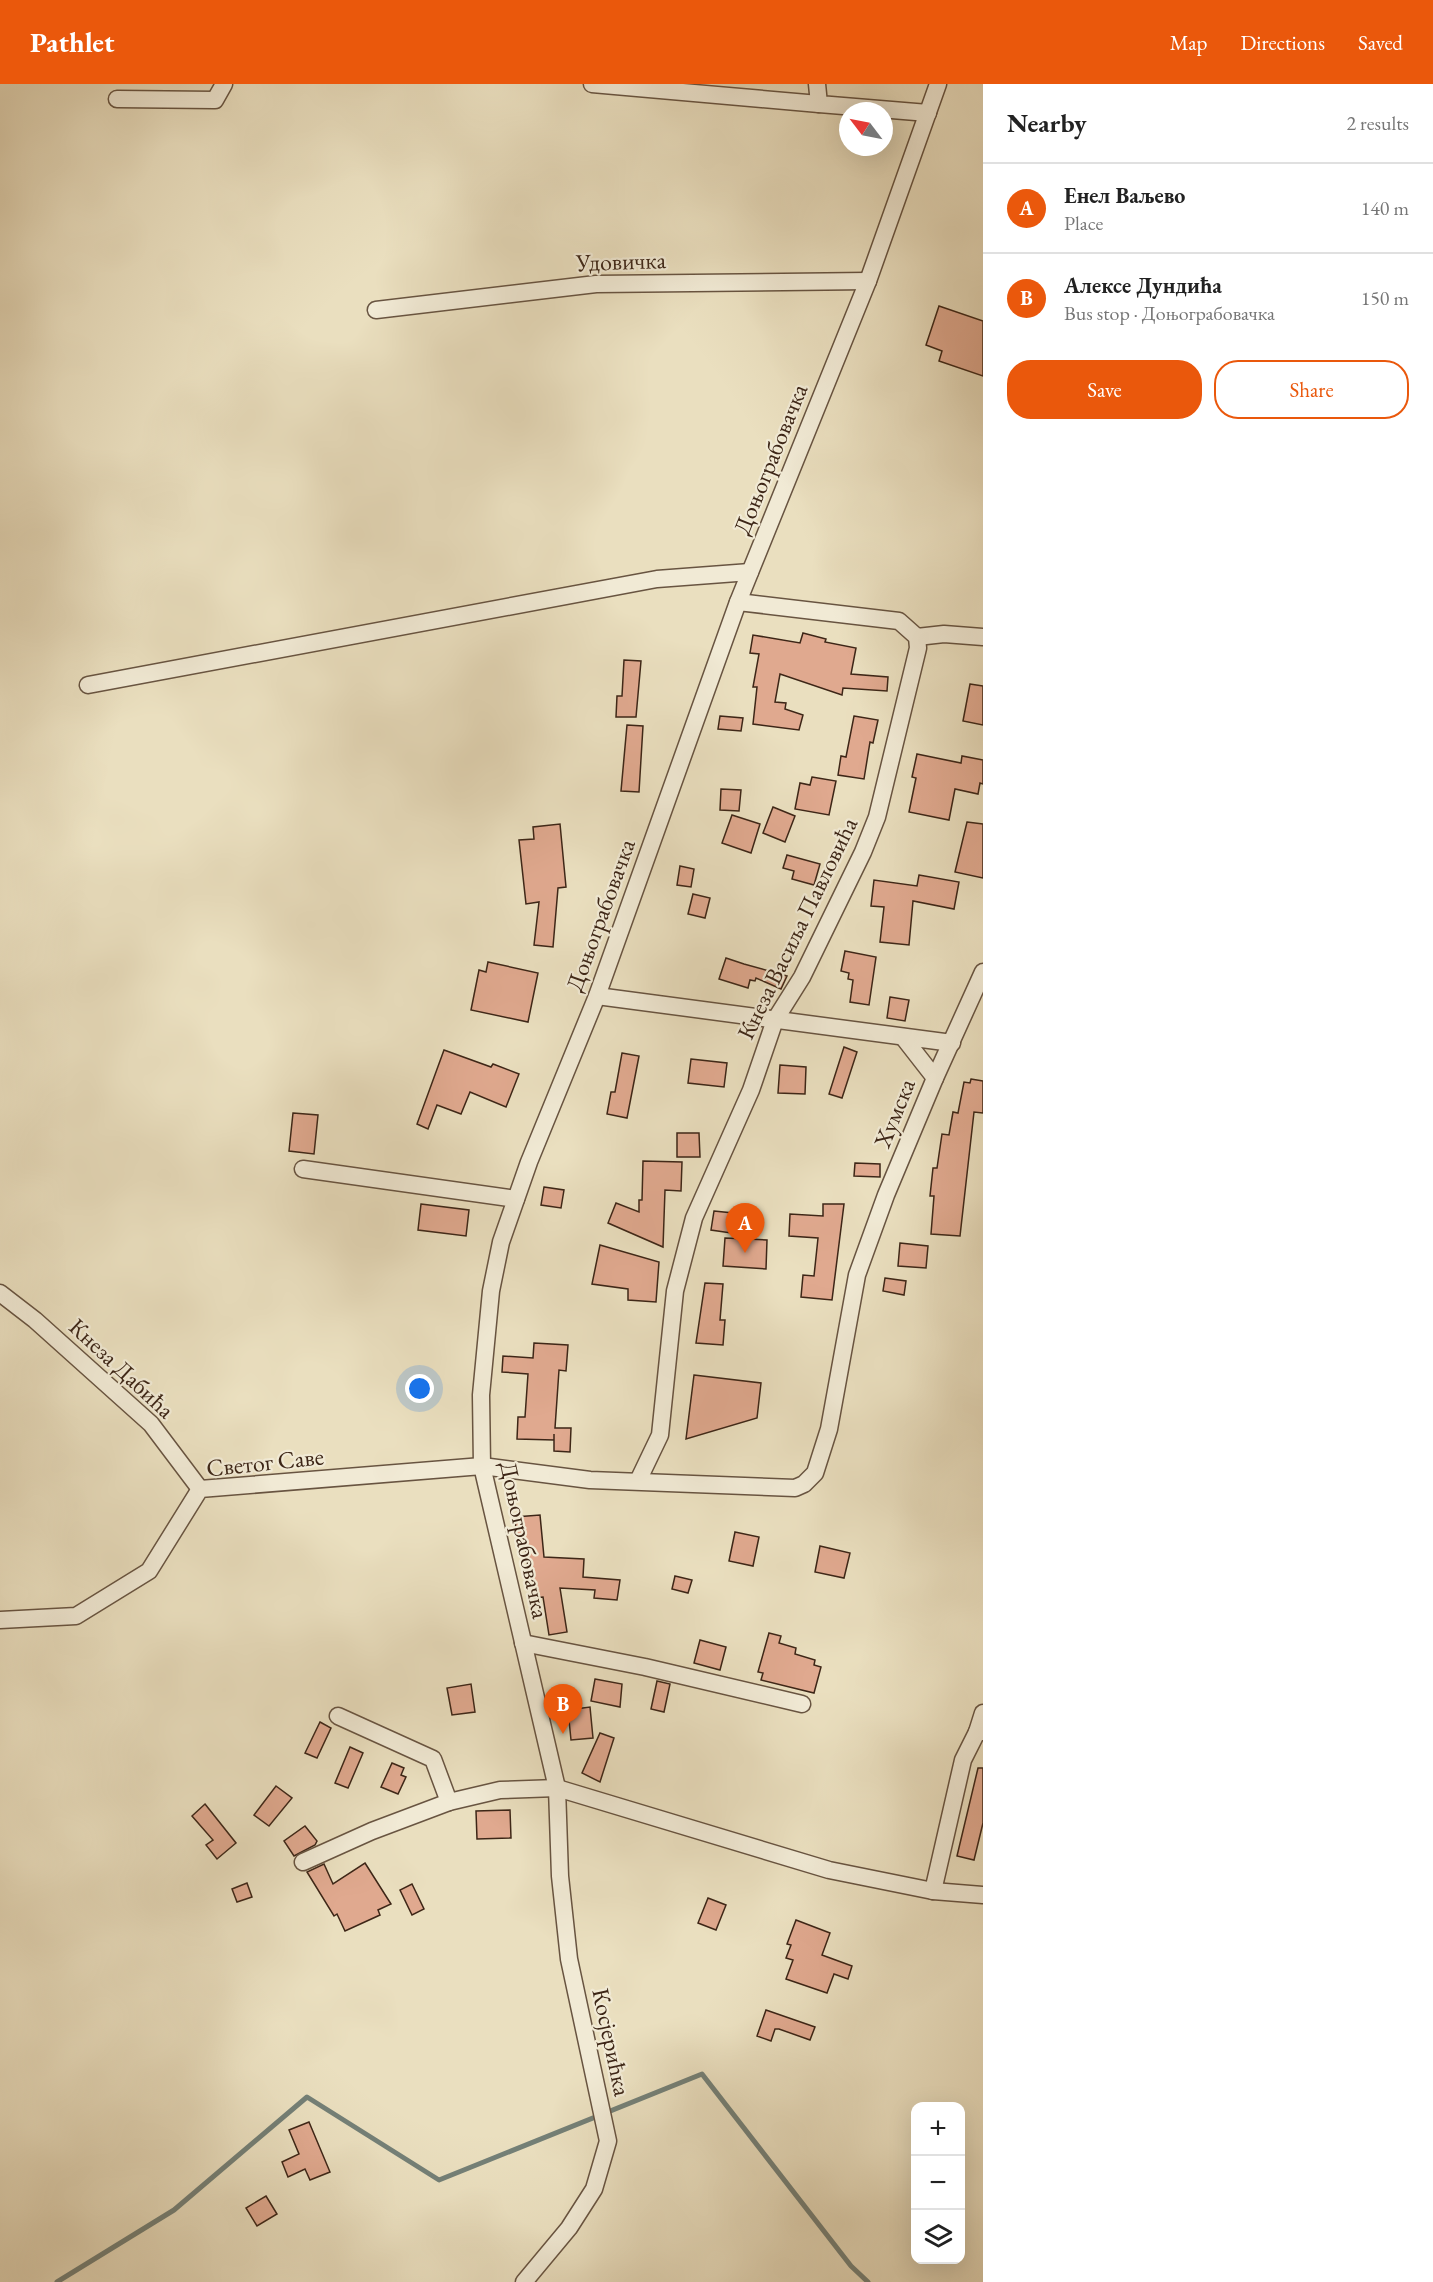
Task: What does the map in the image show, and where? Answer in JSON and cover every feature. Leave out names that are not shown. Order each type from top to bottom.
[{"type":"street","points":[[117,99],[215,100],[224,84]]},
{"type":"street","points":[[592,84],[928,113]]},
{"type":"street","points":[[817,84],[819,104]]},
{"type":"street","name":"Доњограбовачка","points":[[557,1788],[482,1466],[481,1395],[491,1291],[501,1242],[597,996],[738,602],[868,281],[938,84]]},
{"type":"street","name":"Удовичка","points":[[376,310],[596,284],[868,281]]},
{"type":"street","points":[[88,685],[657,579],[750,572]]},
{"type":"street","points":[[738,602],[899,621],[917,637],[944,634],[983,637]]},
{"type":"street","name":"Кнеза Васиља Павловића","points":[[638,1481],[660,1435],[675,1291],[694,1218],[751,1090],[774,1020],[802,977],[863,852],[877,817],[913,675],[918,648],[917,637]]},
{"type":"street","name":"Хумска","points":[[638,1481],[795,1488],[811,1479],[829,1429],[857,1275],[886,1195],[983,972]]},
{"type":"street","points":[[597,996],[952,1043]]},
{"type":"street","points":[[903,1037],[935,1078]]},
{"type":"street","points":[[303,1169],[516,1199]]},
{"type":"street","name":"Кнеза Дабића","points":[[0,1293],[35,1320],[151,1424],[200,1489]]},
{"type":"street","name":"Светог Саве","points":[[0,1620],[76,1616],[148,1571],[200,1489],[482,1466],[590,1480],[638,1481]]},
{"type":"street","points":[[523,1643],[645,1667],[802,1704]]},
{"type":"street","points":[[933,1891],[963,1760],[980,1732],[983,1713]]},
{"type":"street","points":[[338,1716],[433,1759],[448,1802]]},
{"type":"street","points":[[303,1862],[372,1831],[448,1802],[500,1790],[557,1788],[829,1870],[933,1891],[983,1895]]},
{"type":"street","name":"Косјерићка","points":[[524,2282],[569,2228],[594,2189],[608,2141],[569,1959],[560,1876],[557,1788]]},
{"type":"building","points":[[939,306],[983,321],[983,376],[939,361],[942,351],[926,345]]},
{"type":"building","points":[[803,633],[826,639],[825,642],[856,648],[851,674],[888,677],[887,691],[843,688],[842,695],[780,674],[775,702],[786,703],[785,709],[803,715],[799,730],[753,724],[757,687],[753,687],[759,654],[750,653],[753,635],[800,643]]},
{"type":"building","points":[[624,660],[641,661],[636,717],[616,717],[617,696],[622,696]]},
{"type":"building","points":[[970,684],[983,686],[983,725],[963,721]]},
{"type":"building","points":[[720,716],[743,718],[741,731],[718,729]]},
{"type":"building","points":[[854,716],[878,720],[873,743],[870,742],[864,779],[838,775],[841,756],[846,757]]},
{"type":"building","points":[[627,725],[643,726],[639,792],[621,791]]},
{"type":"building","points":[[917,754],[961,763],[962,756],[983,760],[983,784],[980,783],[978,794],[955,789],[949,820],[909,812],[916,778],[912,777]]},
{"type":"building","points":[[812,777],[836,781],[829,815],[795,809],[800,783],[810,785]]},
{"type":"building","points":[[721,789],[741,790],[739,811],[720,810]]},
{"type":"building","points":[[773,807],[795,816],[785,842],[763,833]]},
{"type":"building","points":[[732,815],[760,824],[751,853],[722,843]]},
{"type":"building","points":[[967,822],[983,824],[983,878],[955,872]]},
{"type":"building","points":[[560,824],[566,887],[558,888],[553,947],[534,945],[539,902],[526,904],[519,840],[534,839],[533,827]]},
{"type":"building","points":[[787,855],[820,864],[814,885],[792,879],[794,871],[783,868]]},
{"type":"building","points":[[680,866],[694,869],[691,887],[677,885]]},
{"type":"building","points":[[919,875],[959,882],[954,909],[913,901],[909,945],[880,942],[884,907],[871,906],[874,880],[917,886]]},
{"type":"building","points":[[693,894],[710,898],[705,918],[688,914]]},
{"type":"building","points":[[845,951],[876,957],[869,1005],[850,1002],[853,980],[848,979],[849,973],[841,971]]},
{"type":"building","points":[[726,958],[787,976],[781,989],[756,978],[755,981],[750,980],[748,988],[719,979]]},
{"type":"building","points":[[488,962],[538,973],[528,1022],[471,1010],[479,970],[486,972]]},
{"type":"building","points":[[890,997],[909,1000],[905,1021],[887,1018]]},
{"type":"building","points":[[844,1047],[857,1052],[842,1098],[829,1094]]},
{"type":"building","points":[[444,1050],[491,1067],[493,1064],[519,1074],[506,1107],[470,1092],[461,1114],[437,1105],[428,1129],[417,1124]]},
{"type":"building","points":[[622,1053],[639,1056],[627,1118],[607,1114],[611,1092],[615,1092]]},
{"type":"building","points":[[691,1059],[727,1063],[724,1087],[688,1083]]},
{"type":"building","points":[[780,1065],[806,1067],[805,1094],[778,1093]]},
{"type":"building","points":[[971,1079],[983,1081],[983,1113],[974,1112],[960,1236],[931,1234],[934,1196],[930,1196],[933,1168],[937,1168],[942,1134],[949,1135],[953,1112],[958,1113],[964,1082],[970,1083]]},
{"type":"building","points":[[293,1113],[318,1115],[314,1154],[289,1151]]},
{"type":"building","points":[[677,1133],[699,1133],[700,1157],[677,1157]]},
{"type":"building","points":[[643,1161],[682,1162],[681,1191],[665,1190],[663,1247],[608,1223],[616,1203],[639,1212],[639,1200],[642,1200]]},
{"type":"building","points":[[855,1163],[880,1164],[880,1177],[854,1176]]},
{"type":"building","points":[[544,1187],[564,1190],[561,1208],[541,1205]]},
{"type":"building","points":[[421,1204],[469,1210],[466,1236],[418,1230]]},
{"type":"building","points":[[823,1204],[844,1204],[832,1300],[801,1297],[803,1275],[814,1276],[818,1238],[789,1236],[790,1214],[823,1216]]},
{"type":"building","points":[[714,1211],[733,1213],[731,1233],[711,1230]]},
{"type":"building","points":[[725,1238],[767,1240],[766,1269],[723,1266]]},
{"type":"building","points":[[900,1243],[928,1246],[926,1268],[898,1266]]},
{"type":"building","points":[[600,1245],[659,1262],[656,1302],[628,1300],[628,1289],[592,1284]]},
{"type":"building","points":[[885,1278],[906,1281],[904,1295],[883,1291]]},
{"type":"building","points":[[705,1283],[723,1284],[720,1320],[725,1320],[723,1345],[696,1343]]},
{"type":"building","points":[[534,1343],[568,1345],[566,1371],[559,1370],[555,1428],[571,1428],[570,1452],[554,1451],[554,1440],[517,1439],[518,1417],[525,1417],[528,1374],[502,1372],[503,1356],[533,1358]]},
{"type":"building","points":[[694,1375],[761,1383],[757,1418],[686,1439]]},
{"type":"building","points":[[540,1515],[544,1557],[584,1559],[583,1577],[620,1580],[617,1600],[594,1598],[595,1590],[560,1588],[567,1632],[549,1635],[543,1597],[532,1598],[525,1545],[517,1545],[515,1517]]},
{"type":"building","points":[[735,1532],[759,1537],[753,1566],[729,1561]]},
{"type":"building","points":[[820,1546],[850,1553],[844,1578],[815,1572]]},
{"type":"building","points":[[675,1576],[692,1580],[688,1593],[672,1589]]},
{"type":"building","points":[[769,1633],[781,1636],[779,1643],[796,1648],[795,1654],[815,1660],[814,1665],[821,1667],[814,1693],[761,1680],[763,1673],[758,1672]]},
{"type":"building","points":[[700,1640],[726,1647],[720,1670],[694,1663]]},
{"type":"building","points":[[595,1679],[622,1684],[620,1707],[591,1701]]},
{"type":"building","points":[[657,1681],[670,1684],[664,1712],[651,1709]]},
{"type":"building","points":[[471,1684],[475,1712],[452,1715],[447,1688]]},
{"type":"building","points":[[590,1707],[593,1738],[571,1740],[568,1710]]},
{"type":"building","points":[[320,1722],[331,1728],[317,1758],[305,1753]]},
{"type":"building","points":[[600,1733],[614,1738],[600,1782],[582,1773]]},
{"type":"building","points":[[350,1747],[363,1753],[348,1788],[335,1783]]},
{"type":"building","points":[[392,1763],[404,1768],[401,1775],[406,1777],[398,1794],[381,1787]]},
{"type":"building","points":[[978,1768],[983,1768],[983,1823],[974,1860],[957,1856]]},
{"type":"building","points":[[276,1786],[292,1798],[269,1826],[254,1815]]},
{"type":"building","points":[[205,1804],[236,1843],[217,1859],[206,1845],[213,1840],[192,1816]]},
{"type":"building","points":[[510,1810],[511,1838],[477,1839],[476,1811]]},
{"type":"building","points":[[305,1826],[317,1841],[315,1845],[294,1856],[284,1841]]},
{"type":"building","points":[[365,1863],[391,1904],[378,1910],[380,1915],[345,1931],[337,1914],[334,1916],[307,1872],[324,1864],[333,1884]]},
{"type":"building","points":[[247,1883],[252,1897],[237,1902],[232,1889]]},
{"type":"building","points":[[412,1884],[424,1909],[412,1915],[400,1890]]},
{"type":"building","points":[[708,1898],[726,1905],[716,1930],[698,1923]]},
{"type":"building","points":[[796,1920],[830,1933],[822,1955],[852,1966],[848,1979],[834,1974],[827,1993],[786,1979],[793,1960],[786,1958],[791,1945],[787,1944]]},
{"type":"building","points":[[766,2010],[815,2027],[810,2040],[779,2029],[775,2029],[771,2041],[757,2036]]},
{"type":"building","points":[[309,2122],[330,2172],[310,2180],[305,2169],[288,2177],[282,2162],[299,2154],[289,2130]]},
{"type":"building","points":[[266,2196],[277,2214],[257,2226],[246,2208]]},
{"type":"waterway","points":[[57,2282],[174,2210],[307,2097],[439,2180],[702,2074],[851,2266],[868,2282]]},
{"type":"place","name":"Енел Ваљево","points":[[745,1253]]},
{"type":"place","name":"Алексе Дундића","points":[[563,1734]]}]
